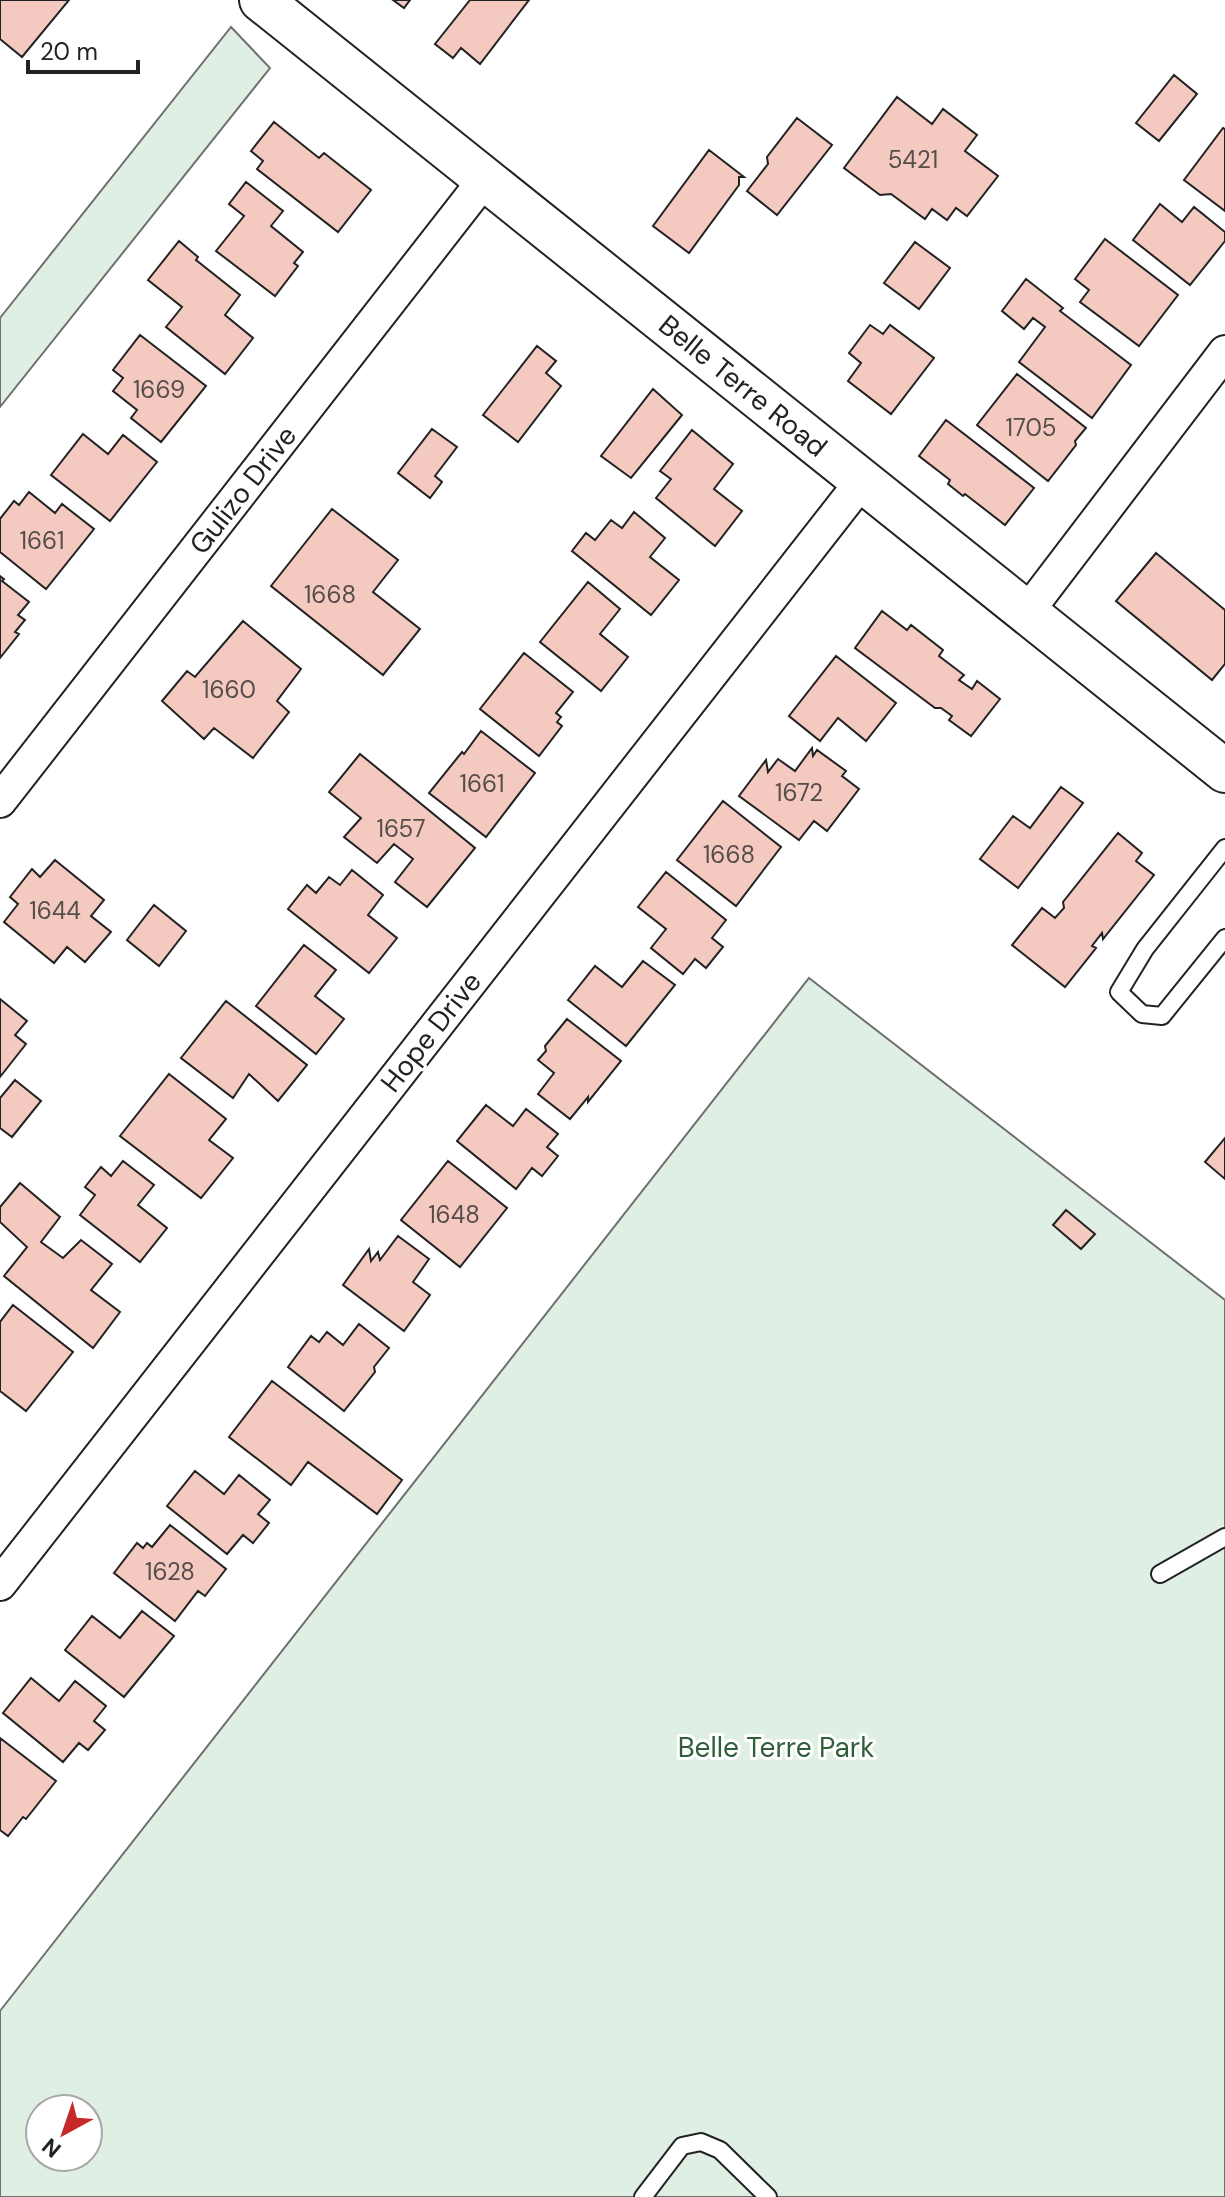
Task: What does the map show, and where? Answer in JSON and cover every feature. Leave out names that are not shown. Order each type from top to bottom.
[{"type":"street","name":"Belle Terre Road","points":[[261,0],[1225,771]]},
{"type":"street","name":"Gulizo Drive","points":[[0,801],[485,179]]},
{"type":"street","points":[[1027,612],[1225,352]]},
{"type":"street","name":"Hope Drive","points":[[0,1584],[862,481]]},
{"type":"lane","points":[[1225,848],[1145,949],[1119,992],[1142,1014],[1162,1016],[1225,938]]},
{"type":"lane","points":[[1160,1574],[1225,1537]]},
{"type":"lane","points":[[643,2197],[682,2146],[701,2142],[720,2150],[768,2197]]},
{"type":"green space","points":[[231,27],[270,68],[0,407],[0,318]]},
{"type":"green space","name":"Belle Terre Park","points":[[809,978],[1225,1300],[1225,2197],[0,2197],[0,2011]]},
{"type":"building","points":[[0,0],[69,0],[22,57],[0,39]]},
{"type":"building","points":[[393,0],[410,0],[404,8]]},
{"type":"building","points":[[470,0],[529,0],[480,64],[461,48],[453,58],[435,44]]},
{"type":"building","points":[[1174,75],[1197,94],[1159,141],[1136,123]]},
{"type":"building","points":[[897,97],[932,124],[943,109],[977,135],[965,151],[998,176],[967,216],[956,208],[947,220],[932,209],[925,219],[891,194],[880,195],[844,168]]},
{"type":"building","points":[[797,118],[832,145],[777,215],[747,191],[768,164],[767,157]]},
{"type":"building","points":[[274,122],[319,158],[324,153],[371,190],[338,232],[257,169],[263,161],[251,151]]},
{"type":"building","points":[[1225,129],[1225,211],[1184,180]]},
{"type":"building","points":[[709,150],[744,177],[739,177],[739,185],[689,253],[653,226]]},
{"type":"building","points":[[246,182],[283,211],[271,226],[303,252],[294,263],[298,266],[275,296],[216,251],[244,216],[229,204]]},
{"type":"building","points":[[1160,204],[1182,222],[1194,207],[1225,232],[1225,241],[1190,285],[1133,240]]},
{"type":"building","points":[[1105,239],[1178,295],[1139,346],[1080,302],[1089,290],[1075,279]]},
{"type":"building","points":[[179,241],[198,257],[196,260],[240,295],[225,315],[253,338],[225,374],[166,327],[182,307],[148,280]]},
{"type":"building","points":[[915,242],[950,268],[919,309],[884,283]]},
{"type":"building","points":[[1026,279],[1063,308],[1060,311],[1131,365],[1092,418],[1019,362],[1045,327],[1033,318],[1024,329],[1002,311]]},
{"type":"building","points":[[870,325],[883,334],[890,325],[934,358],[891,414],[848,381],[861,363],[849,353]]},
{"type":"building","points":[[140,335],[206,386],[161,442],[131,418],[137,410],[113,391],[123,378],[113,370]]},
{"type":"building","points":[[537,346],[556,361],[546,373],[561,386],[518,442],[483,415]]},
{"type":"building","points":[[1017,374],[1086,428],[1048,481],[977,425]]},
{"type":"building","points":[[653,389],[682,415],[631,478],[601,456]]},
{"type":"building","points":[[946,420],[1034,488],[1005,525],[948,484],[950,480],[919,456]]},
{"type":"building","points":[[432,429],[457,447],[435,476],[442,482],[430,498],[398,473]]},
{"type":"building","points":[[692,430],[733,464],[714,489],[742,511],[715,546],[656,498],[671,479],[660,471]]},
{"type":"building","points":[[83,434],[108,454],[123,435],[157,462],[110,521],[51,475]]},
{"type":"building","points":[[29,492],[55,513],[62,504],[94,529],[46,589],[0,552],[0,519],[14,501],[19,505]]},
{"type":"building","points":[[332,509],[398,560],[373,592],[420,629],[383,675],[271,586]]},
{"type":"building","points":[[634,512],[665,538],[650,557],[679,580],[651,615],[572,551],[586,533],[595,540],[611,520],[622,528]]},
{"type":"building","points":[[1156,553],[1225,610],[1225,664],[1212,680],[1116,601]]},
{"type":"building","points":[[0,576],[29,602],[18,615],[25,620],[15,632],[19,634],[0,658]]},
{"type":"building","points":[[588,582],[620,609],[600,634],[628,657],[601,691],[540,642]]},
{"type":"building","points":[[882,611],[907,630],[911,625],[943,650],[939,656],[964,675],[959,680],[972,689],[977,681],[1000,699],[971,736],[949,720],[952,716],[941,708],[935,708],[855,648]]},
{"type":"building","points":[[243,621],[301,669],[277,701],[289,712],[253,758],[214,728],[204,739],[162,701],[187,671],[195,677]]},
{"type":"building","points":[[524,653],[573,692],[556,713],[561,717],[557,722],[562,726],[539,756],[480,709]]},
{"type":"building","points":[[836,656],[896,703],[866,741],[838,718],[820,741],[789,716]]},
{"type":"building","points":[[481,731],[535,773],[486,837],[429,793]]},
{"type":"building","points":[[812,748],[813,756],[817,750],[846,771],[842,776],[859,789],[827,831],[814,821],[799,840],[739,796],[766,760],[768,772],[778,759],[795,771]]},
{"type":"building","points":[[360,754],[475,848],[427,907],[395,882],[413,859],[394,844],[377,863],[344,837],[361,818],[329,792]]},
{"type":"building","points":[[1061,787],[1083,803],[1018,888],[980,859],[1013,816],[1030,828]]},
{"type":"building","points":[[723,801],[781,847],[736,906],[677,860]]},
{"type":"building","points":[[1118,833],[1142,853],[1136,861],[1154,875],[1103,939],[1102,933],[1092,946],[1096,948],[1065,987],[1012,945],[1042,908],[1055,918],[1064,908],[1063,902]]},
{"type":"building","points":[[55,860],[104,900],[91,916],[111,932],[85,962],[67,947],[54,963],[4,922],[18,904],[10,897],[32,869],[40,877]]},
{"type":"building","points":[[352,870],[383,895],[368,915],[397,938],[369,973],[288,909],[307,885],[316,893],[329,877],[340,885]]},
{"type":"building","points":[[666,872],[726,920],[712,938],[723,947],[706,968],[695,959],[683,974],[651,948],[666,929],[638,907]]},
{"type":"building","points":[[154,905],[186,931],[159,966],[127,940]]},
{"type":"building","points":[[304,945],[336,970],[315,996],[344,1019],[316,1054],[256,1006]]},
{"type":"building","points":[[643,961],[675,985],[626,1046],[568,1000],[595,966],[622,987]]},
{"type":"building","points":[[0,999],[27,1021],[15,1035],[26,1044],[0,1077]]},
{"type":"building","points":[[226,1001],[307,1065],[278,1101],[249,1074],[233,1098],[181,1058]]},
{"type":"building","points":[[567,1019],[621,1061],[570,1119],[538,1094],[554,1073],[538,1060]]},
{"type":"building","points":[[169,1074],[226,1119],[209,1140],[233,1158],[201,1198],[120,1136]]},
{"type":"building","points":[[15,1080],[41,1101],[12,1137],[0,1128],[0,1098]]},
{"type":"building","points":[[486,1105],[513,1126],[526,1109],[558,1134],[547,1147],[558,1156],[542,1176],[532,1168],[516,1189],[457,1141]]},
{"type":"building","points":[[1225,1138],[1225,1179],[1205,1162]]},
{"type":"building","points":[[123,1161],[154,1185],[138,1205],[167,1228],[140,1262],[80,1215],[95,1195],[85,1187],[101,1167],[111,1176]]},
{"type":"building","points":[[448,1161],[507,1208],[460,1267],[401,1220]]},
{"type":"building","points":[[20,1183],[60,1217],[41,1242],[63,1258],[81,1240],[112,1264],[91,1290],[120,1312],[93,1348],[4,1276],[27,1247],[0,1222],[0,1207]]},
{"type":"building","points":[[1066,1210],[1095,1234],[1081,1249],[1053,1225]]},
{"type":"building","points":[[398,1236],[429,1259],[413,1282],[430,1295],[404,1331],[343,1285],[369,1249],[371,1261],[378,1252],[380,1260]]},
{"type":"building","points":[[13,1305],[73,1352],[26,1411],[0,1391],[0,1322]]},
{"type":"building","points":[[359,1324],[389,1348],[374,1367],[375,1372],[344,1411],[288,1367],[311,1336],[319,1342],[327,1332],[343,1345]]},
{"type":"building","points":[[272,1381],[402,1480],[377,1514],[308,1462],[291,1485],[229,1437]]},
{"type":"building","points":[[195,1471],[224,1494],[239,1475],[270,1500],[258,1514],[269,1523],[253,1543],[243,1535],[227,1554],[167,1506]]},
{"type":"building","points":[[170,1525],[226,1569],[205,1596],[198,1591],[175,1621],[114,1573],[137,1543],[143,1548],[147,1543],[152,1547]]},
{"type":"building","points":[[142,1611],[174,1636],[124,1697],[65,1650],[92,1616],[120,1638]]},
{"type":"building","points":[[31,1678],[59,1701],[75,1681],[106,1706],[94,1721],[105,1730],[88,1750],[79,1743],[63,1762],[3,1713]]},
{"type":"building","points":[[0,1738],[56,1781],[8,1836],[0,1830]]}]
